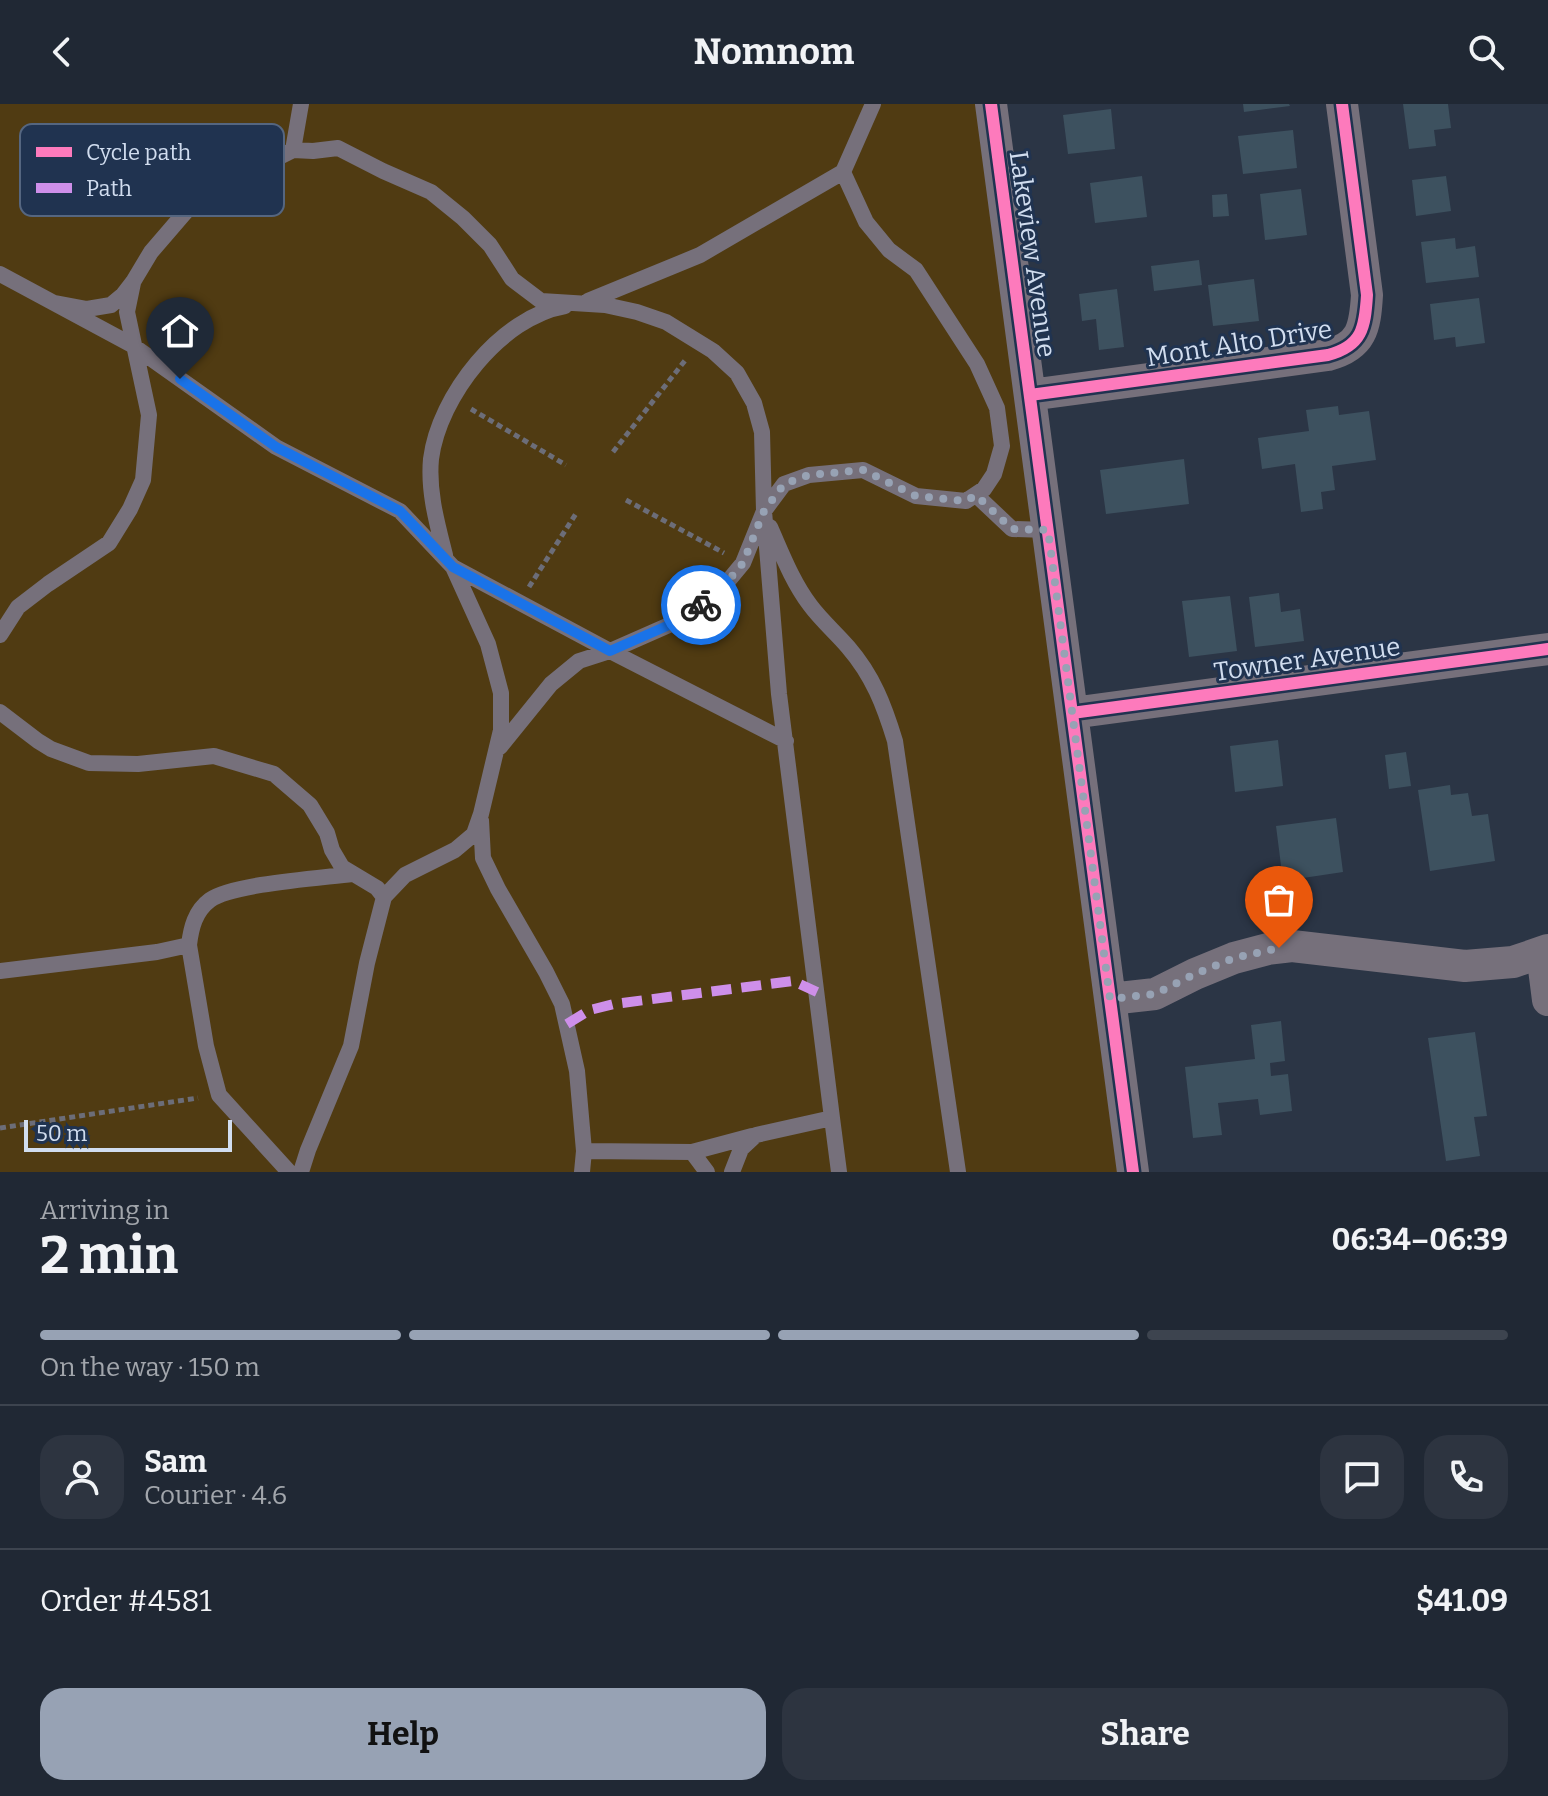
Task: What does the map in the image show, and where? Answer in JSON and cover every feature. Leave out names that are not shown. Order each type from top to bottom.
[{"type":"street","name":"Lakeview Avenue","points":[[991,104],[1133,1172]]},
{"type":"street","name":"Mont Alto Drive","points":[[1030,395],[1328,355],[1351,347],[1364,322],[1367,295],[1342,104]]},
{"type":"street","name":"Towner Avenue","points":[[1072,713],[1548,649]]},
{"type":"street","points":[[1110,999],[1155,994],[1234,958],[1292,946],[1465,966],[1513,962],[1545,952],[1548,1000]]},
{"type":"lane","points":[[293,150],[301,104]]},
{"type":"lane","points":[[301,1172],[351,1046],[384,897],[405,875],[455,850],[474,834],[497,751],[501,730],[501,693],[488,644],[449,562],[430,486],[432,456],[442,421],[458,388],[491,347],[537,315],[584,302],[700,255],[843,172],[873,104]]},
{"type":"lane","points":[[284,154],[293,150],[338,148],[431,192],[490,245],[512,279],[541,301],[605,305],[666,322],[700,341],[737,373],[754,403],[762,432],[764,511],[779,694],[839,1172]]},
{"type":"lane","points":[[497,751],[551,684],[579,661],[685,618],[719,592],[743,563],[764,511],[784,484],[809,475],[863,470],[916,496],[966,501],[984,489],[994,474],[1002,446],[997,408],[977,364],[916,270],[889,250],[866,222],[843,172]]},
{"type":"lane","points":[[55,303],[87,309],[111,305],[123,295],[151,252],[182,216]]},
{"type":"lane","points":[[0,274],[132,345],[276,447],[400,511],[449,562],[610,651],[786,741]]},
{"type":"lane","points":[[0,635],[18,607],[109,543],[143,480],[149,415],[127,312],[133,282]]},
{"type":"lane","points":[[976,495],[1012,529],[1048,530]]},
{"type":"lane","points":[[764,511],[789,573],[811,606],[850,649],[884,703],[895,741],[958,1172]]},
{"type":"lane","points":[[0,712],[51,749],[89,763],[138,764],[214,756],[274,774],[310,805],[342,867],[377,888],[384,897]]},
{"type":"lane","points":[[481,814],[483,858],[562,1004],[577,1071],[584,1151],[582,1172]]},
{"type":"lane","points":[[289,1172],[219,1095],[206,1046],[189,945],[191,930],[202,907],[213,898],[246,887],[352,874]]},
{"type":"lane","points":[[0,971],[157,952],[189,945]]},
{"type":"lane","points":[[584,1151],[692,1152],[832,1118]]},
{"type":"lane","points":[[732,1172],[741,1149],[756,1135]]},
{"type":"lane","points":[[692,1152],[707,1172]]},
{"type":"path","points":[[613,452],[700,341]]},
{"type":"path","points":[[453,398],[566,465]]},
{"type":"path","points":[[626,500],[743,563]]},
{"type":"path","points":[[520,602],[577,512]]},
{"type":"path","points":[[0,1128],[219,1095]]},
{"type":"shaded area","points":[[0,104],[979,104],[1125,1172],[0,1172]]},
{"type":"building","points":[[1243,104],[1289,104],[1290,106],[1244,112]]},
{"type":"building","points":[[1403,104],[1448,104],[1451,128],[1434,130],[1436,146],[1409,149]]},
{"type":"building","points":[[1111,109],[1115,149],[1068,154],[1063,115]]},
{"type":"building","points":[[1293,130],[1297,168],[1243,174],[1238,136]]},
{"type":"building","points":[[1142,176],[1147,217],[1095,223],[1090,183]]},
{"type":"building","points":[[1446,176],[1451,211],[1416,216],[1412,180]]},
{"type":"building","points":[[1301,189],[1307,235],[1265,240],[1260,194]]},
{"type":"building","points":[[1227,194],[1229,216],[1213,217],[1212,195]]},
{"type":"building","points":[[1455,238],[1456,249],[1475,246],[1479,277],[1426,283],[1421,242]]},
{"type":"building","points":[[1199,260],[1202,285],[1154,291],[1151,266]]},
{"type":"building","points":[[1254,279],[1259,321],[1213,326],[1208,285]]},
{"type":"building","points":[[1117,289],[1124,347],[1099,350],[1096,319],[1082,321],[1079,294]]},
{"type":"building","points":[[1479,298],[1485,343],[1456,347],[1455,337],[1434,340],[1430,304]]},
{"type":"building","points":[[1338,406],[1339,415],[1369,411],[1376,460],[1332,466],[1335,490],[1321,492],[1323,509],[1301,512],[1295,464],[1262,469],[1258,438],[1309,431],[1306,410]]},
{"type":"building","points":[[1184,459],[1189,504],[1106,514],[1100,470]]},
{"type":"building","points":[[1279,593],[1281,612],[1300,609],[1304,641],[1255,647],[1249,597]]},
{"type":"building","points":[[1230,596],[1237,651],[1189,657],[1182,601]]},
{"type":"building","points":[[1278,740],[1283,786],[1235,792],[1230,746]]},
{"type":"building","points":[[1406,752],[1411,786],[1389,789],[1385,755]]},
{"type":"building","points":[[1450,785],[1451,795],[1468,793],[1472,816],[1488,814],[1495,861],[1430,871],[1418,790]]},
{"type":"building","points":[[1336,818],[1343,872],[1283,881],[1276,826]]},
{"type":"building","points":[[1281,1021],[1285,1061],[1270,1063],[1271,1076],[1288,1074],[1292,1111],[1260,1115],[1258,1099],[1218,1103],[1222,1135],[1193,1138],[1185,1067],[1255,1059],[1251,1025]]},
{"type":"building","points":[[1475,1032],[1487,1116],[1474,1117],[1480,1156],[1446,1161],[1428,1038]]},
{"type":"marked path","points":[[567,1024],[590,1010],[614,1004],[793,981],[817,992]]},
{"type":"cycle path","points":[[991,104],[1133,1172]]},
{"type":"cycle path","points":[[1030,395],[1328,355],[1355,341],[1363,326],[1367,295],[1342,104]]},
{"type":"cycle path","points":[[1072,713],[1548,649]]},
{"type":"way so far","points":[[701,605],[719,592],[743,563],[764,511],[784,484],[809,475],[863,470],[916,496],[966,501],[976,495],[1012,529],[1048,530],[1110,999],[1155,994],[1234,958],[1279,948]]},
{"type":"route","points":[[180,379],[276,447],[400,511],[453,567],[610,651],[685,618],[701,605]]}]
